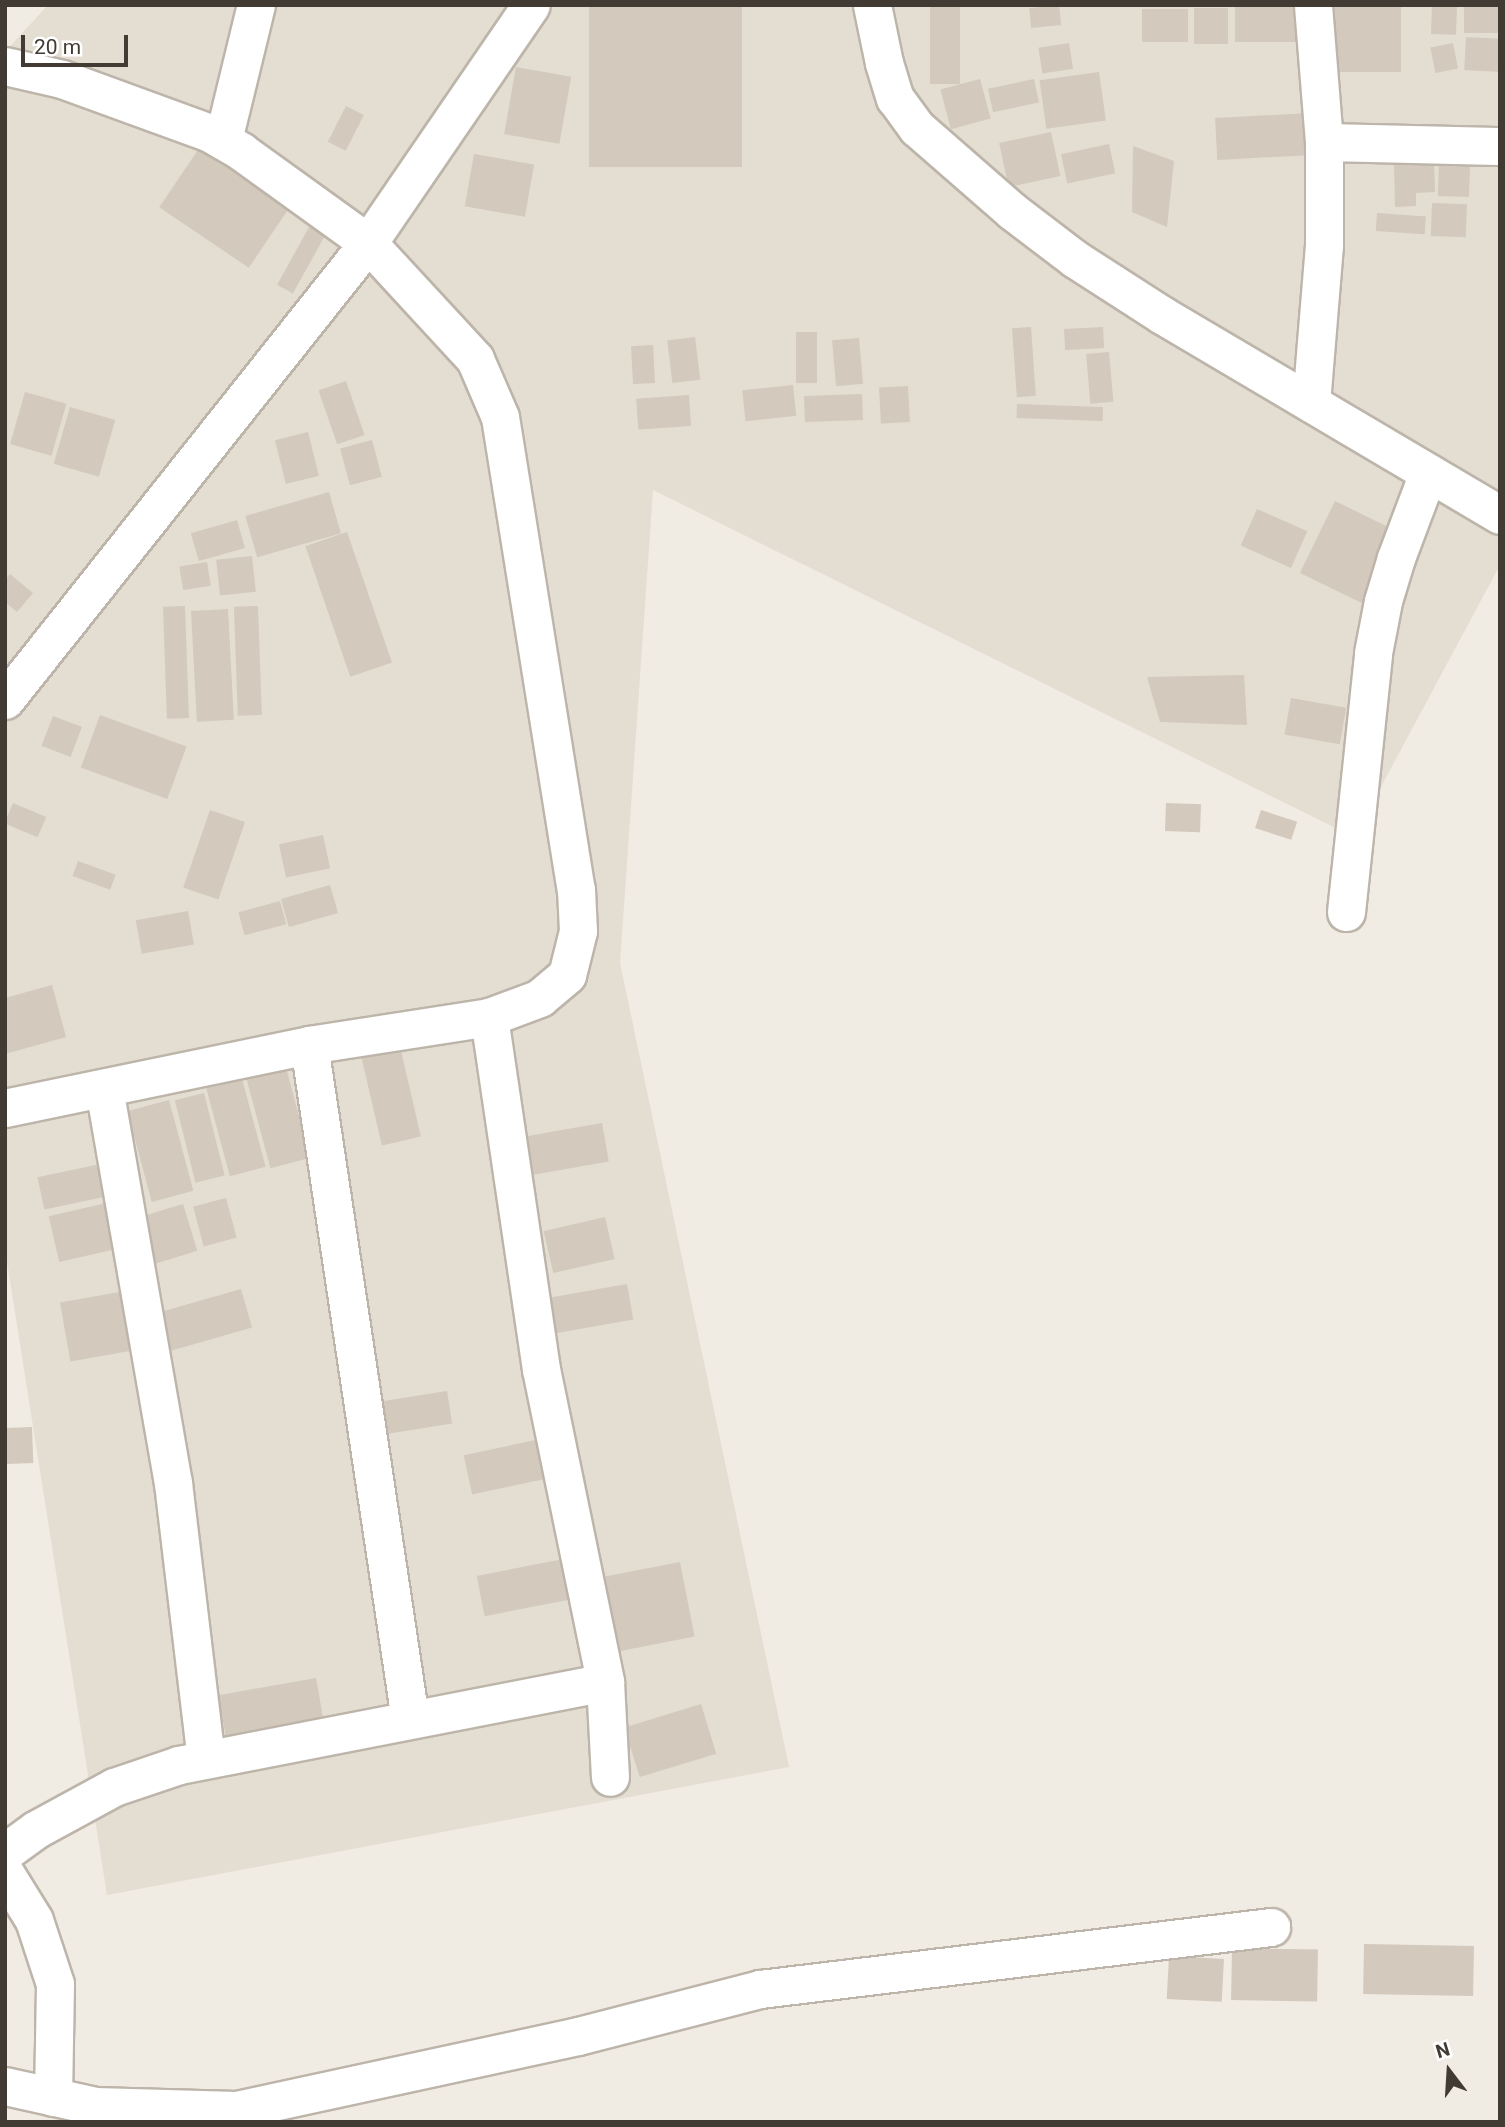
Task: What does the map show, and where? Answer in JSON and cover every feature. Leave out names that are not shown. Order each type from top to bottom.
[{"type":"street","points":[[223,140],[256,5]]},
{"type":"street","points":[[5,700],[368,243],[531,5]]},
{"type":"street","points":[[872,5],[884,64],[895,97],[917,128],[1013,211],[1075,259],[1311,404],[1500,515]]},
{"type":"street","points":[[1311,404],[1324,245],[1324,142],[1313,5]]},
{"type":"street","points":[[5,66],[62,79],[223,140],[368,243],[475,359],[500,417],[576,889],[578,931],[567,975],[540,998],[489,1017],[309,1045],[5,1108]]},
{"type":"street","points":[[1324,142],[1500,146]]},
{"type":"street","points":[[1346,912],[1373,653],[1389,579],[1428,473]]},
{"type":"street","points":[[489,1017],[541,1369],[605,1682],[610,1777]]},
{"type":"street","points":[[309,1045],[410,1719]]},
{"type":"street","points":[[104,1088],[173,1483],[206,1759]]},
{"type":"street","points":[[5,1852],[35,1830],[114,1787],[179,1765],[605,1682]]},
{"type":"street","points":[[5,1873],[34,1920],[55,1984],[53,2097]]},
{"type":"street","points":[[5,2086],[95,2106],[236,2110],[578,2036],[761,1989],[1271,1927]]},
{"type":"shaded area","points":[[48,5],[1500,5],[1500,565],[1354,837],[653,490],[620,963],[789,1767],[107,1895],[5,1249],[5,52]]},
{"type":"building","points":[[589,5],[742,5],[742,167],[589,167]]},
{"type":"building","points":[[930,5],[960,5],[960,84],[930,84]]},
{"type":"building","points":[[1059,5],[1061,25],[1031,28],[1029,8]]},
{"type":"building","points":[[1235,5],[1306,5],[1306,42],[1235,42]]},
{"type":"building","points":[[1335,5],[1401,5],[1401,72],[1335,72]]},
{"type":"building","points":[[1432,5],[1457,6],[1456,35],[1431,34]]},
{"type":"building","points":[[1464,5],[1500,5],[1500,33],[1464,33]]},
{"type":"building","points":[[1194,8],[1228,8],[1228,44],[1194,44]]},
{"type":"building","points":[[1142,9],[1188,9],[1188,42],[1142,42]]},
{"type":"building","points":[[1466,37],[1500,39],[1498,72],[1464,70]]},
{"type":"building","points":[[1069,43],[1073,69],[1042,74],[1038,48]]},
{"type":"building","points":[[1453,43],[1458,69],[1435,73],[1430,47]]},
{"type":"building","points":[[516,67],[571,77],[559,144],[504,134]]},
{"type":"building","points":[[1099,72],[1106,121],[1046,129],[1040,80]]},
{"type":"building","points":[[980,79],[991,119],[951,129],[940,90]]},
{"type":"building","points":[[1034,79],[1039,102],[993,112],[988,89]]},
{"type":"building","points":[[346,106],[364,115],[346,151],[328,142]]},
{"type":"building","points":[[1311,113],[1313,155],[1217,160],[1215,118]]},
{"type":"building","points":[[1051,132],[1060,176],[1009,187],[999,143]]},
{"type":"building","points":[[204,141],[294,201],[249,268],[159,207]]},
{"type":"building","points":[[1109,144],[1115,173],[1067,184],[1061,154]]},
{"type":"building","points":[[1133,146],[1174,161],[1167,227],[1132,212]]},
{"type":"building","points":[[474,154],[534,165],[525,217],[465,206]]},
{"type":"building","points":[[1434,159],[1435,192],[1416,193],[1416,206],[1395,207],[1394,161]]},
{"type":"building","points":[[1439,164],[1470,165],[1469,197],[1438,196]]},
{"type":"building","points":[[1432,203],[1467,204],[1466,237],[1431,236]]},
{"type":"building","points":[[1377,213],[1426,216],[1425,234],[1376,231]]},
{"type":"building","points":[[313,220],[329,229],[293,293],[277,285]]},
{"type":"building","points":[[1031,327],[1036,396],[1017,397],[1012,328]]},
{"type":"building","points":[[1103,327],[1104,348],[1065,350],[1064,329]]},
{"type":"building","points":[[796,332],[817,332],[817,383],[796,383]]},
{"type":"building","points":[[695,337],[700,380],[672,383],[667,340]]},
{"type":"building","points":[[859,338],[863,384],[836,386],[832,340]]},
{"type":"building","points":[[653,345],[655,383],[633,384],[631,346]]},
{"type":"building","points":[[1109,352],[1113,402],[1090,404],[1086,354]]},
{"type":"building","points":[[346,381],[365,435],[337,444],[319,390]]},
{"type":"building","points":[[793,385],[796,416],[746,421],[742,390]]},
{"type":"building","points":[[908,386],[910,422],[881,423],[879,388]]},
{"type":"building","points":[[25,392],[66,404],[51,456],[10,444]]},
{"type":"building","points":[[862,394],[863,420],[805,422],[804,396]]},
{"type":"building","points":[[689,395],[691,426],[638,430],[636,399]]},
{"type":"building","points":[[1017,404],[1103,407],[1102,421],[1017,418]]},
{"type":"building","points":[[70,407],[115,420],[99,477],[54,464]]},
{"type":"building","points":[[308,432],[319,476],[286,484],[275,440]]},
{"type":"building","points":[[372,440],[382,477],[350,485],[340,449]]},
{"type":"building","points":[[329,492],[341,533],[257,557],[245,516]]},
{"type":"building","points":[[1335,501],[1402,533],[1366,605],[1300,573]]},
{"type":"building","points":[[1257,509],[1307,531],[1291,568],[1241,546]]},
{"type":"building","points":[[237,520],[245,548],[199,561],[191,533]]},
{"type":"building","points":[[347,532],[392,662],[350,677],[305,546]]},
{"type":"building","points":[[252,556],[256,592],[220,596],[216,560]]},
{"type":"building","points":[[207,562],[211,586],[183,590],[179,566]]},
{"type":"building","points":[[10,574],[33,593],[17,612],[5,602],[5,580]]},
{"type":"building","points":[[185,606],[189,718],[167,719],[163,607]]},
{"type":"building","points":[[258,606],[262,715],[238,716],[234,607]]},
{"type":"building","points":[[228,609],[234,720],[197,722],[191,611]]},
{"type":"building","points":[[1244,675],[1247,725],[1160,722],[1147,677]]},
{"type":"building","points":[[1291,698],[1346,708],[1340,744],[1285,734]]},
{"type":"building","points":[[100,715],[186,746],[167,799],[81,768]]},
{"type":"building","points":[[53,716],[82,727],[70,757],[42,746]]},
{"type":"building","points":[[13,803],[46,817],[38,837],[5,824]]},
{"type":"building","points":[[1166,803],[1201,804],[1200,832],[1165,831]]},
{"type":"building","points":[[210,810],[245,822],[218,900],[183,888]]},
{"type":"building","points":[[1261,810],[1297,822],[1291,840],[1255,828]]},
{"type":"building","points":[[323,835],[330,868],[286,878],[279,844]]},
{"type":"building","points":[[78,861],[116,875],[110,890],[73,876]]},
{"type":"building","points":[[330,885],[338,913],[289,927],[281,899]]},
{"type":"building","points":[[280,901],[286,924],[245,935],[238,912]]},
{"type":"building","points":[[188,911],[194,944],[142,954],[136,920]]},
{"type":"building","points":[[52,985],[66,1037],[5,1054],[5,998]]},
{"type":"building","points":[[399,1042],[421,1137],[382,1146],[360,1051]]},
{"type":"building","points":[[285,1064],[310,1158],[271,1168],[245,1075]]},
{"type":"building","points":[[241,1075],[266,1167],[230,1176],[205,1085]]},
{"type":"building","points":[[204,1093],[225,1175],[195,1183],[175,1100]]},
{"type":"building","points":[[169,1100],[193,1191],[152,1202],[127,1111]]},
{"type":"building","points":[[602,1123],[609,1161],[532,1175],[525,1137]]},
{"type":"building","points":[[105,1163],[112,1195],[44,1210],[38,1177]]},
{"type":"building","points":[[226,1198],[237,1238],[204,1246],[193,1207]]},
{"type":"building","points":[[115,1201],[126,1247],[59,1262],[49,1216]]},
{"type":"building","points":[[183,1204],[197,1251],[150,1265],[135,1219]]},
{"type":"building","points":[[605,1217],[615,1259],[553,1273],[544,1231]]},
{"type":"building","points":[[627,1284],[633,1319],[549,1334],[542,1299]]},
{"type":"building","points":[[241,1289],[252,1327],[167,1352],[156,1313]]},
{"type":"building","points":[[125,1291],[135,1350],[70,1362],[60,1302]]},
{"type":"building","points":[[447,1391],[452,1424],[378,1435],[373,1403]]},
{"type":"building","points":[[32,1427],[33,1463],[6,1464],[5,1428]]},
{"type":"building","points":[[545,1438],[553,1477],[472,1494],[464,1455]]},
{"type":"building","points":[[574,1557],[582,1597],[485,1616],[477,1576]]},
{"type":"building","points":[[680,1562],[695,1637],[613,1652],[599,1578]]},
{"type":"building","points":[[316,1678],[324,1722],[226,1740],[219,1695]]},
{"type":"building","points":[[701,1704],[716,1754],[640,1777],[624,1727]]},
{"type":"building","points":[[1364,1944],[1474,1946],[1473,1996],[1363,1994]]},
{"type":"building","points":[[1232,1948],[1318,1950],[1317,2001],[1231,2000]]},
{"type":"building","points":[[1169,1956],[1224,1959],[1222,2002],[1167,1999]]}]
